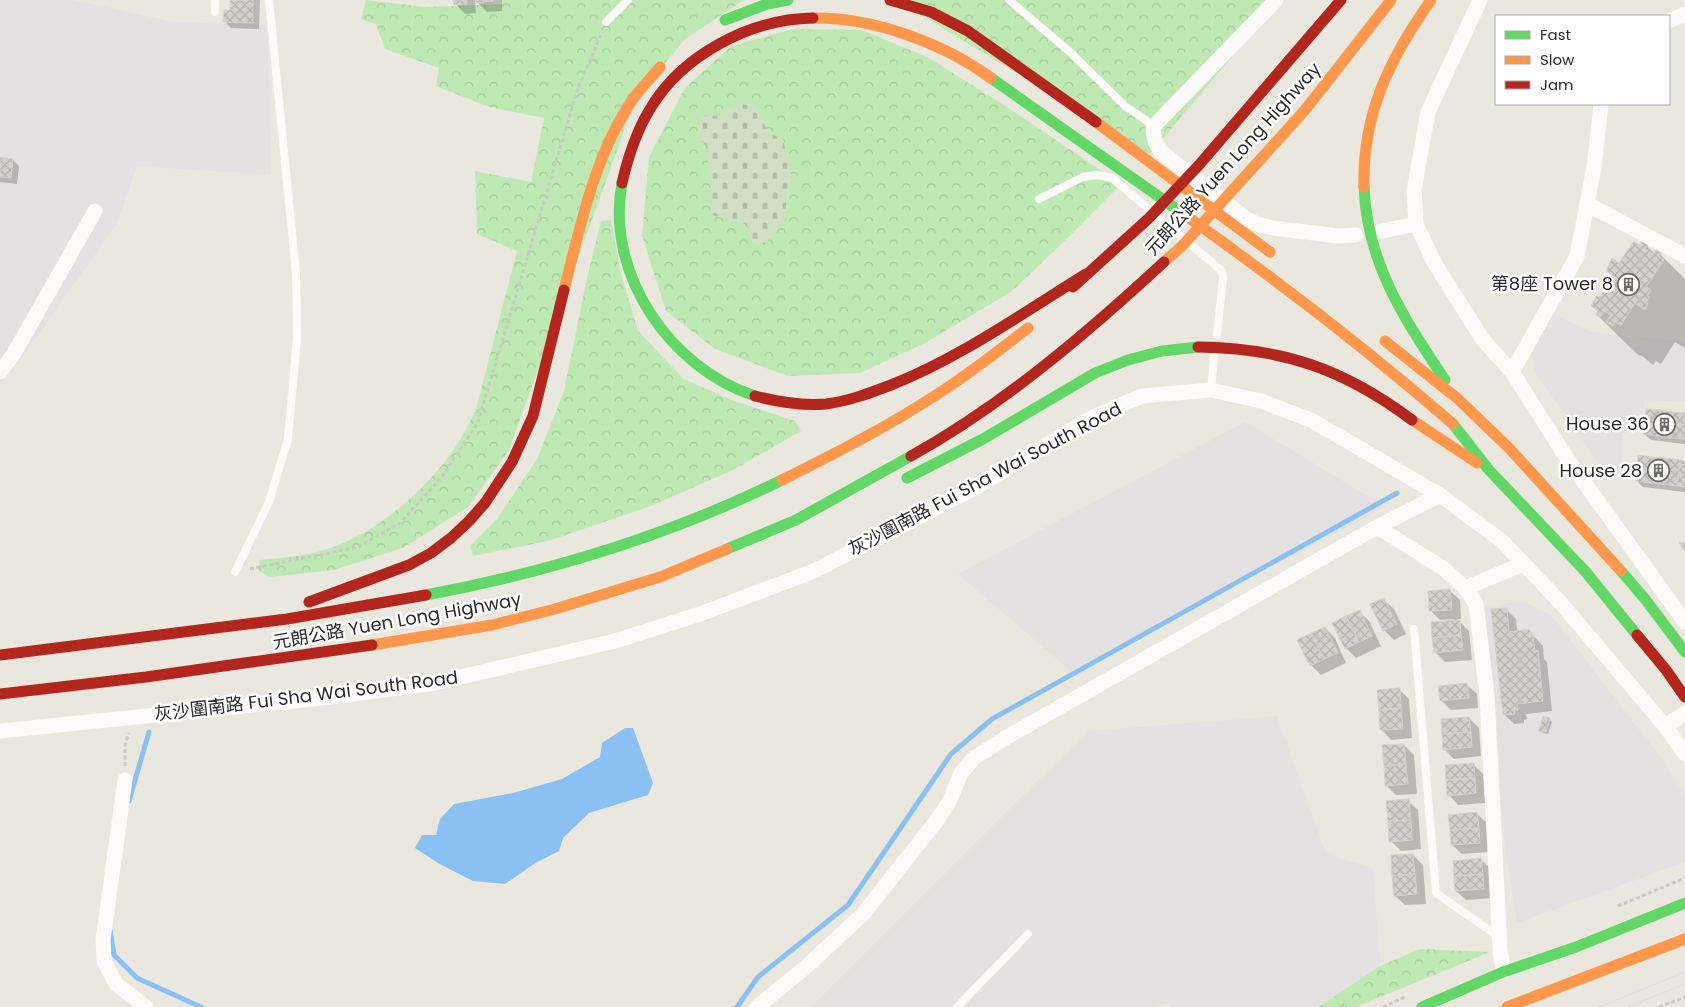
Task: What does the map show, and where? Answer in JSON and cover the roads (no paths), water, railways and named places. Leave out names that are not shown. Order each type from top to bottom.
[{"type":"main road","points":[[713,28],[728,19],[767,4],[788,0]]},
{"type":"main road","points":[[890,0],[931,12],[968,31],[1123,142],[1280,260]]},
{"type":"main road","name":"元朗公路 Yuen Long Highway","points":[[1049,311],[1086,274],[1149,218],[1198,166],[1341,0]]},
{"type":"main road","name":"元朗公路 Yuen Long Highway","points":[[0,694],[302,656],[492,625],[556,609],[660,577],[796,520],[945,437],[991,406],[1118,305],[1182,246],[1305,110],[1392,0]]},
{"type":"main road","points":[[1430,0],[1401,45],[1380,88],[1371,115],[1365,145],[1363,190],[1371,237],[1379,264],[1390,290],[1404,317],[1458,399]]},
{"type":"main road","points":[[1086,274],[952,356],[904,381],[846,401],[818,405],[783,403],[751,396],[721,383],[688,358],[663,332],[639,292],[627,266],[619,226],[620,196],[632,148],[641,124],[664,89],[702,55],[746,32],[775,22],[802,18],[835,18],[863,22],[932,45],[982,71],[1260,268],[1406,383],[1458,428],[1489,470],[1585,571],[1666,670],[1685,697]]},
{"type":"main road","points":[[235,626],[408,566],[449,540],[485,504],[513,463],[533,416],[577,240],[596,174],[612,135],[633,99],[666,62]]},
{"type":"main road","name":"元朗公路 Yuen Long Highway","points":[[0,654],[235,626],[421,597],[541,569],[608,550],[689,522],[775,484],[878,430],[966,375],[1035,323]]},
{"type":"main road","points":[[1375,334],[1458,399],[1509,448],[1604,551],[1685,652]]},
{"type":"main road","points":[[900,482],[952,456],[1095,373],[1152,354],[1201,346],[1236,347],[1254,350],[1296,359],[1333,372],[1373,392],[1448,445],[1489,470]]},
{"type":"main road","points":[[796,520],[858,498]]},
{"type":"main road","points":[[1422,1007],[1502,972],[1576,947],[1685,903]]},
{"type":"main road","points":[[1507,1007],[1685,939]]},
{"type":"street","points":[[1276,0],[1154,126],[1154,141],[1160,151],[1245,218],[1257,224],[1273,228],[1338,236],[1356,235]]},
{"type":"street","points":[[1480,0],[1428,112],[1414,190],[1416,224],[1435,264],[1483,340],[1512,372],[1568,460],[1685,622]]},
{"type":"street","points":[[1670,21],[1685,14]]},
{"type":"street","points":[[1512,372],[1577,256],[1594,167],[1602,105]]},
{"type":"street","points":[[1587,204],[1685,256]]},
{"type":"street","points":[[0,372],[13,356],[95,212]]},
{"type":"street","points":[[1377,232],[1416,224]]},
{"type":"street","name":"灰沙圍南路 Fui Sha Wai South Road","points":[[0,731],[331,697],[435,683],[615,641],[700,614],[814,571],[973,489],[1093,417],[1142,396],[1211,390],[1261,401],[1311,420],[1440,495],[1502,541],[1560,602],[1665,726],[1685,754]]},
{"type":"street","points":[[757,1007],[807,966],[863,914],[938,819],[949,802],[961,773],[974,758],[1007,737],[1377,527],[1440,495]]},
{"type":"street","points":[[1377,527],[1443,568],[1465,588],[1476,604],[1487,695],[1502,972]]},
{"type":"street","points":[[1465,588],[1523,564]]},
{"type":"street","points":[[1665,726],[1685,713]]},
{"type":"street","points":[[125,780],[104,940],[104,961],[116,984],[146,1007]]},
{"type":"lane","points":[[215,0],[215,12]]},
{"type":"lane","points":[[235,572],[269,502],[288,439],[297,339],[296,273],[269,0]]},
{"type":"lane","points":[[606,22],[628,0]]},
{"type":"lane","points":[[1009,0],[1070,52],[1125,106],[1154,126]]},
{"type":"lane","points":[[1039,199],[1083,177],[1097,175],[1112,178],[1222,271],[1217,335]]},
{"type":"lane","points":[[1211,390],[1214,356]]},
{"type":"lane","points":[[1414,629],[1436,893],[1499,937]]},
{"type":"lane","points":[[957,1007],[1028,934]]},
{"type":"water","points":[[625,728],[633,728],[653,783],[648,795],[589,813],[563,838],[559,851],[537,862],[505,884],[473,881],[438,863],[415,848],[422,835],[436,835],[440,819],[454,804],[513,793],[562,779],[600,757],[602,743]]},
{"type":"waterway","points":[[737,1007],[758,977],[848,905],[951,754],[992,719],[1397,493]]},
{"type":"waterway","points":[[129,801],[149,732]]},
{"type":"waterway","points":[[110,930],[114,955],[137,978],[201,1007]]},
{"type":"tram line","points":[[1599,1007],[1685,972]]},
{"type":"tram line","points":[[1628,1007],[1685,984]]},
{"type":"place","name":"第8座 Tower 8","points":[[1629,284]]},
{"type":"place","name":"House 36","points":[[1665,424]]},
{"type":"place","name":"House 28","points":[[1658,471]]}]
